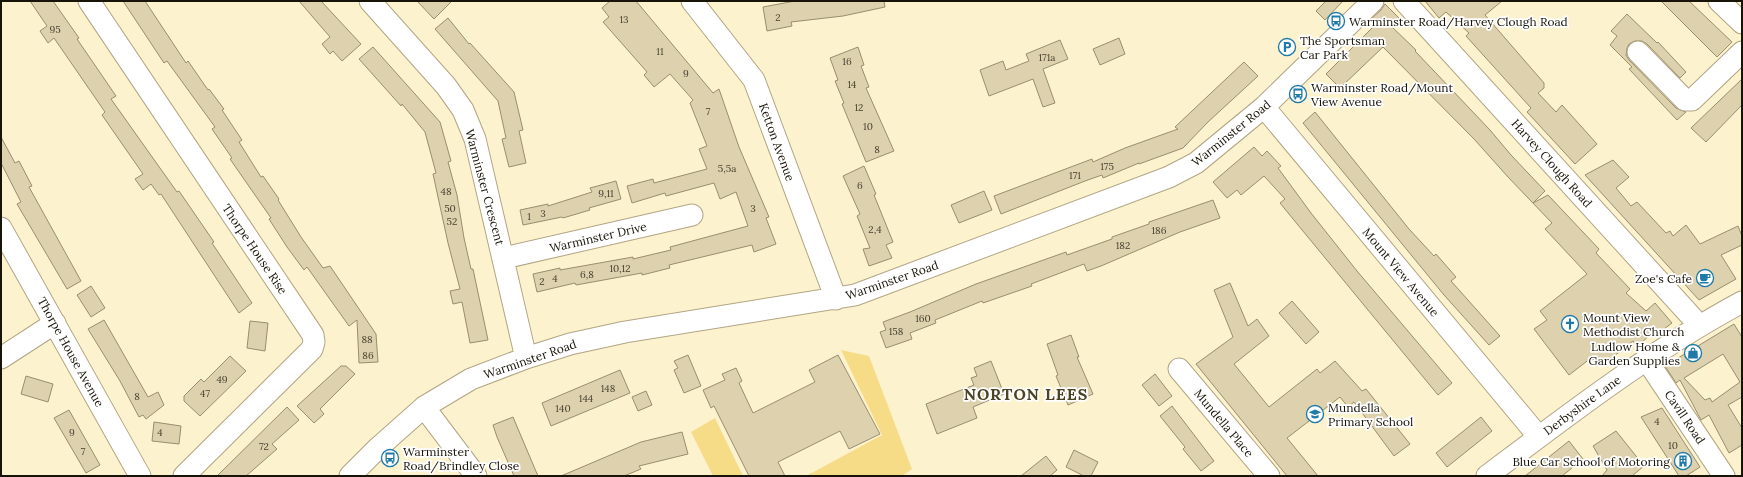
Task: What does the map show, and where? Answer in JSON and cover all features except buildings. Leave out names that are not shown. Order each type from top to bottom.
[{"type":"street","name":"Thorpe House Rise","points":[[88,1],[313,335],[314,342],[312,349],[184,476]]},
{"type":"street","name":"Warminster Crescent","points":[[370,1],[446,86],[463,110],[475,139],[504,258],[526,358]]},
{"type":"street","name":"Warminster Road","points":[[350,476],[379,447],[424,407],[471,379],[526,358],[570,344],[625,332],[855,295],[1169,177],[1196,163],[1264,107],[1373,1]]},
{"type":"street","name":"Harvey Clough Road","points":[[1404,1],[1699,325]]},
{"type":"street","points":[[1719,1],[1742,23]]},
{"type":"street","name":"Ketton Avenue","points":[[695,2],[754,80],[836,299]]},
{"type":"street","points":[[1638,52],[1685,100],[1692,100],[1742,52]]},
{"type":"street","name":"Mount View Avenue","points":[[1264,107],[1539,437]]},
{"type":"street","name":"Warminster Drive","points":[[504,258],[692,215]]},
{"type":"street","name":"Thorpe House Avenue","points":[[1,228],[140,476]]},
{"type":"street","name":"Derbyshire Lane","points":[[1487,476],[1646,359],[1699,325],[1742,302]]},
{"type":"street","points":[[1,358],[55,323]]},
{"type":"street","name":"Cavill Road","points":[[1646,359],[1724,476]]},
{"type":"street","name":"Mundella Place","points":[[1179,369],[1269,476]]},
{"type":"street","points":[[424,407],[476,476]]},
{"type":"shaded area","points":[[841,350],[869,356],[912,469],[902,476],[806,476],[882,435]]},
{"type":"shaded area","points":[[715,418],[743,476],[713,476],[691,432]]},
{"type":"place","name":"Warminster Road/Harvey Clough Road","points":[[1336,21]]},
{"type":"place","name":"The Sportsman Car Park","points":[[1287,47]]},
{"type":"place","name":"Warminster Road/Mount View Avenue","points":[[1298,94]]},
{"type":"place","name":"Zoe's Cafe","points":[[1705,278]]},
{"type":"place","name":"Mount View Methodist Church","points":[[1570,324]]},
{"type":"place","name":"Ludlow Home & Garden Supplies","points":[[1693,353]]},
{"type":"place","name":"Mundella Primary School","points":[[1315,414]]},
{"type":"place","name":"Warminster Road/Brindley Close","points":[[390,458]]},
{"type":"place","name":"Blue Car School of Motoring","points":[[1683,461]]},
{"type":"district","name":"NORTON LEES","points":[[1026,394]]}]
